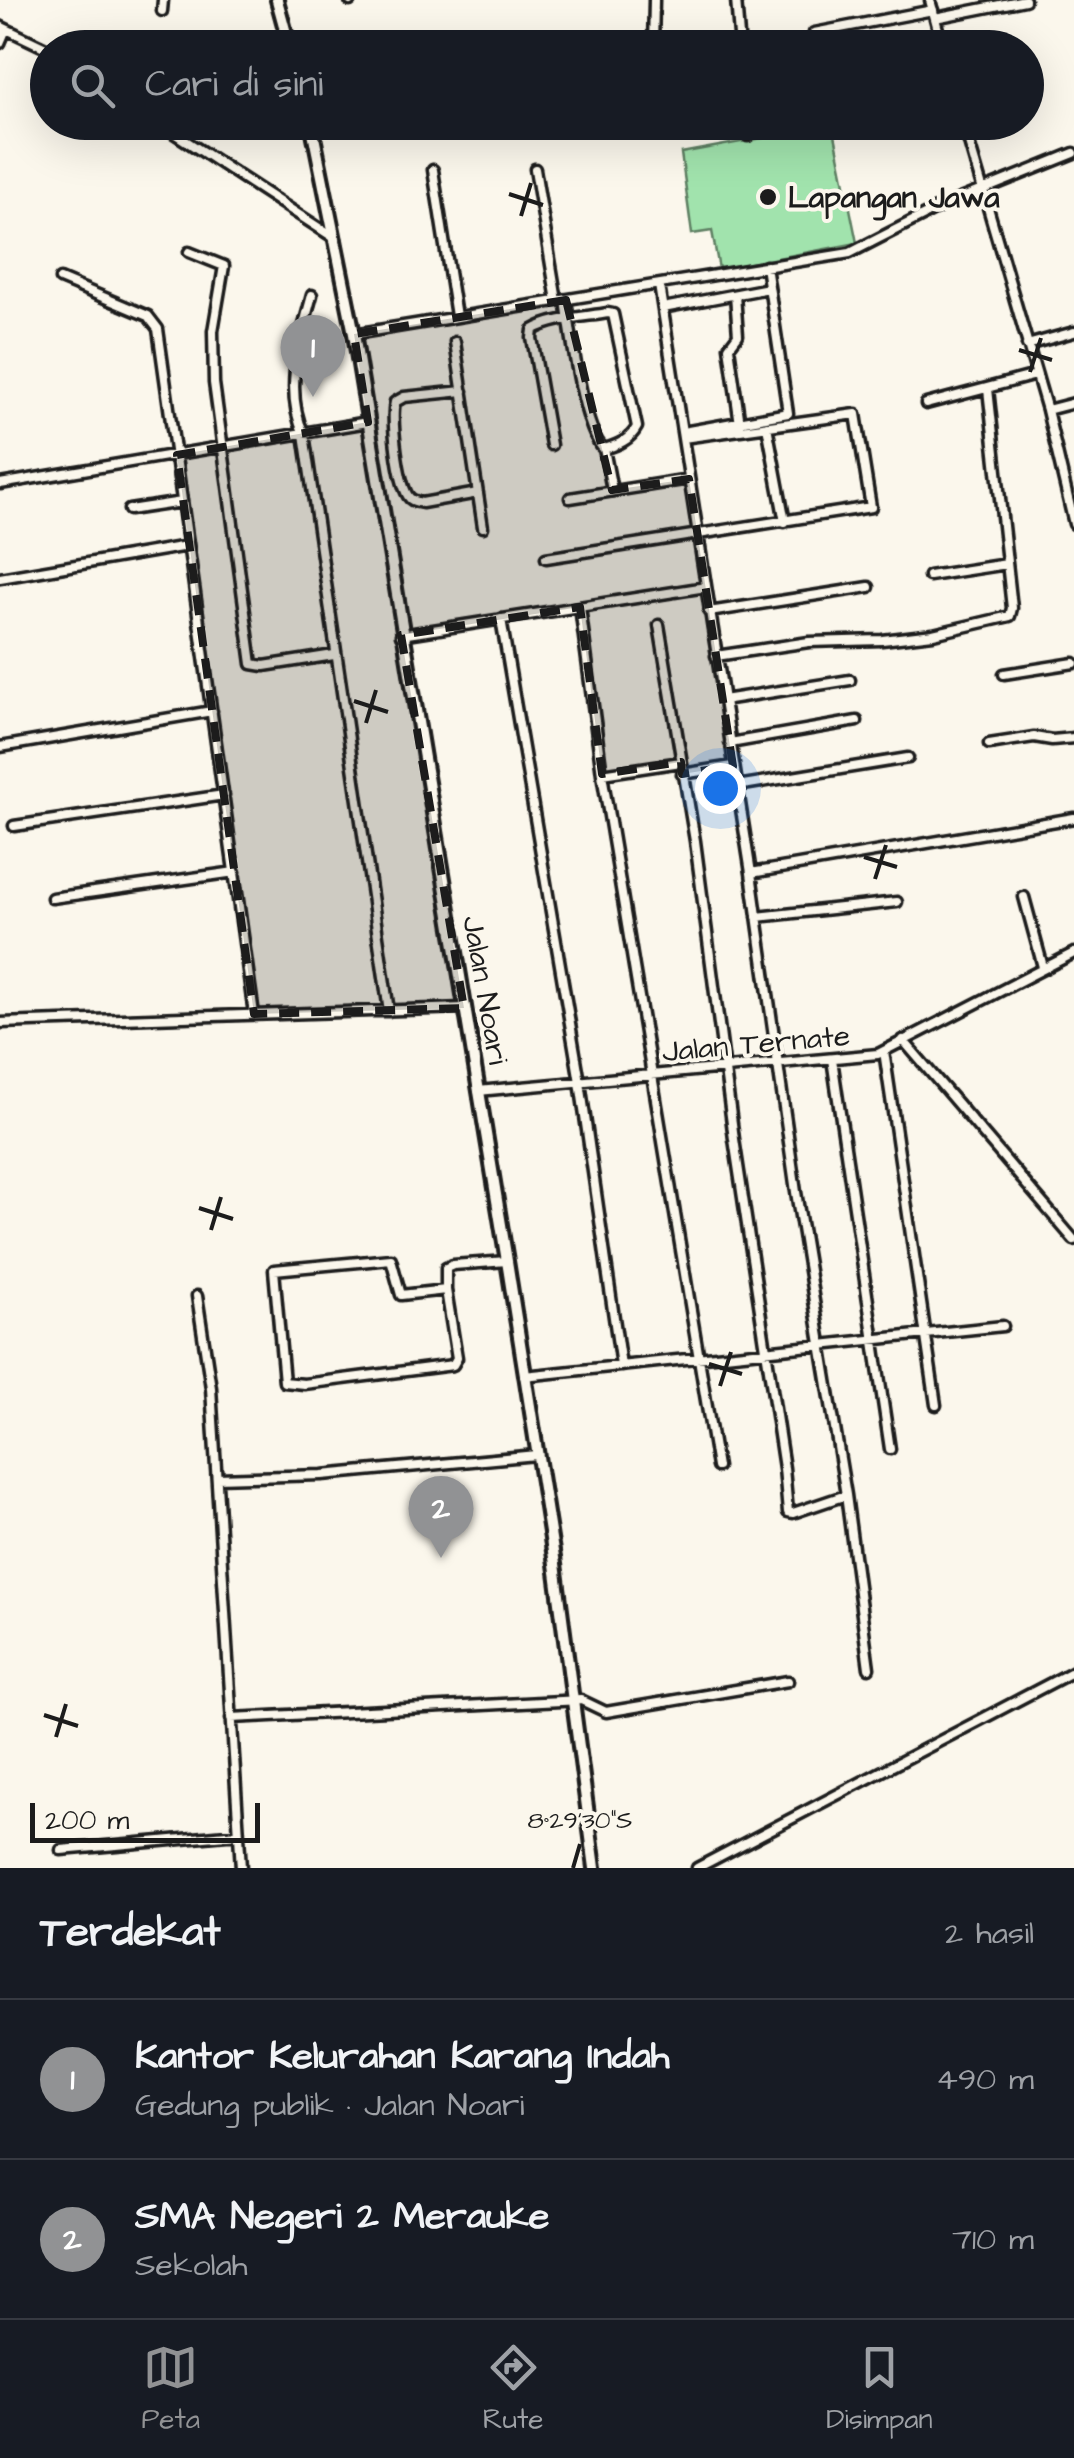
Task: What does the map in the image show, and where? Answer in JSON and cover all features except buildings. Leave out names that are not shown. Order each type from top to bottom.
[{"type":"street","points":[[162,11],[163,0]]},
{"type":"street","points":[[277,0],[285,30]]},
{"type":"street","points":[[653,30],[654,0]]},
{"type":"street","points":[[736,0],[738,30]]},
{"type":"street","points":[[930,0],[938,30]]},
{"type":"street","points":[[827,30],[1024,0]]},
{"type":"street","points":[[2,33],[30,43]]},
{"type":"street","points":[[185,140],[336,238]]},
{"type":"street","name":"Jalan Noari","points":[[315,140],[354,334],[507,1261],[555,1564],[595,1868]]},
{"type":"street","points":[[967,140],[1047,410],[1074,524]]},
{"type":"street","points":[[354,334],[860,250],[908,222],[1074,153]]},
{"type":"street","points":[[432,170],[456,316]]},
{"type":"street","points":[[535,170],[591,429],[604,449],[612,490]]},
{"type":"street","points":[[189,252],[224,266],[213,331],[214,383],[252,664],[264,666],[334,654]]},
{"type":"street","points":[[683,435],[788,413],[766,268]]},
{"type":"street","points":[[60,280],[92,290],[154,320],[159,334],[254,1014]]},
{"type":"street","points":[[659,286],[846,1496],[869,1668]]},
{"type":"street","points":[[663,308],[768,286]]},
{"type":"street","points":[[312,295],[295,364],[296,412],[304,434],[389,1011]]},
{"type":"street","points":[[735,295],[738,334],[729,346],[740,424]]},
{"type":"street","points":[[551,445],[532,335],[539,326],[608,313],[615,319],[637,427],[628,439],[604,449]]},
{"type":"street","points":[[1027,345],[1074,332]]},
{"type":"street","points":[[454,342],[483,527]]},
{"type":"street","points":[[926,404],[1036,375]]},
{"type":"street","points":[[716,656],[809,642],[933,634],[1010,616],[988,389]]},
{"type":"street","points":[[463,391],[404,397],[395,402],[397,452],[413,501],[478,494]]},
{"type":"street","points":[[1047,410],[1074,403]]},
{"type":"street","points":[[546,558],[871,507],[859,418],[853,414],[683,435]]},
{"type":"street","points":[[0,484],[368,422]]},
{"type":"street","points":[[768,426],[785,522]]},
{"type":"street","points":[[373,457],[397,452]]},
{"type":"street","points":[[570,498],[690,479]]},
{"type":"street","points":[[128,510],[182,502]]},
{"type":"street","points":[[0,578],[187,546]]},
{"type":"street","points":[[928,576],[1007,564]]},
{"type":"street","points":[[402,635],[706,587]]},
{"type":"street","points":[[709,612],[868,588]]},
{"type":"street","points":[[580,608],[602,774],[717,1467]]},
{"type":"street","points":[[501,618],[580,1082],[621,1366]]},
{"type":"street","points":[[659,625],[705,912],[788,1512],[846,1496]]},
{"type":"street","points":[[1004,674],[1074,663]]},
{"type":"street","points":[[723,700],[850,680]]},
{"type":"street","points":[[0,747],[212,711]]},
{"type":"street","points":[[730,744],[857,722]]},
{"type":"street","points":[[989,744],[1034,737],[1074,738]]},
{"type":"street","points":[[737,786],[908,758]]},
{"type":"street","points":[[602,774],[681,762]]},
{"type":"street","points":[[682,774],[733,766]]},
{"type":"street","points":[[14,826],[224,795]]},
{"type":"street","points":[[751,872],[1074,818]]},
{"type":"street","points":[[52,898],[235,872]]},
{"type":"street","points":[[1024,897],[1043,967]]},
{"type":"street","points":[[757,916],[897,902]]},
{"type":"street","name":"Jalan Ternate","points":[[478,1091],[884,1051],[1074,952]]},
{"type":"street","points":[[0,1023],[464,1008]]},
{"type":"street","points":[[903,1040],[1074,1240]]},
{"type":"street","points":[[884,1051],[936,1405]]},
{"type":"street","points":[[832,1059],[890,1449]]},
{"type":"street","points":[[446,1290],[401,1295],[391,1259],[278,1269],[273,1278],[284,1382],[304,1384],[454,1365],[457,1358],[446,1290],[447,1266],[507,1261]]},
{"type":"street","points":[[197,1296],[211,1388],[218,1478],[240,1868]]},
{"type":"street","points":[[524,1376],[1003,1326]]},
{"type":"street","points":[[218,1478],[322,1475],[536,1455]]},
{"type":"street","points":[[697,1868],[1074,1671]]},
{"type":"street","points":[[231,1718],[587,1701],[606,1712],[788,1682]]},
{"type":"street","points":[[61,1850],[238,1834]]},
{"type":"highlighted area","points":[[566,300],[612,490],[689,479],[733,766],[682,774],[681,762],[602,774],[580,607],[401,635],[464,1008],[254,1014],[177,455],[368,422],[354,334]]},
{"type":"green space","points":[[752,140],[836,140],[857,243],[719,269],[712,231],[692,234],[681,153]]},
{"type":"place","name":"Lapangan Jawa","points":[[768,197]]},
{"type":"place","name":"Kantor Kelurahan Karang Indah","points":[[313,397]]},
{"type":"place","name":"SMA Negeri 2 Merauke","points":[[441,1558]]}]
